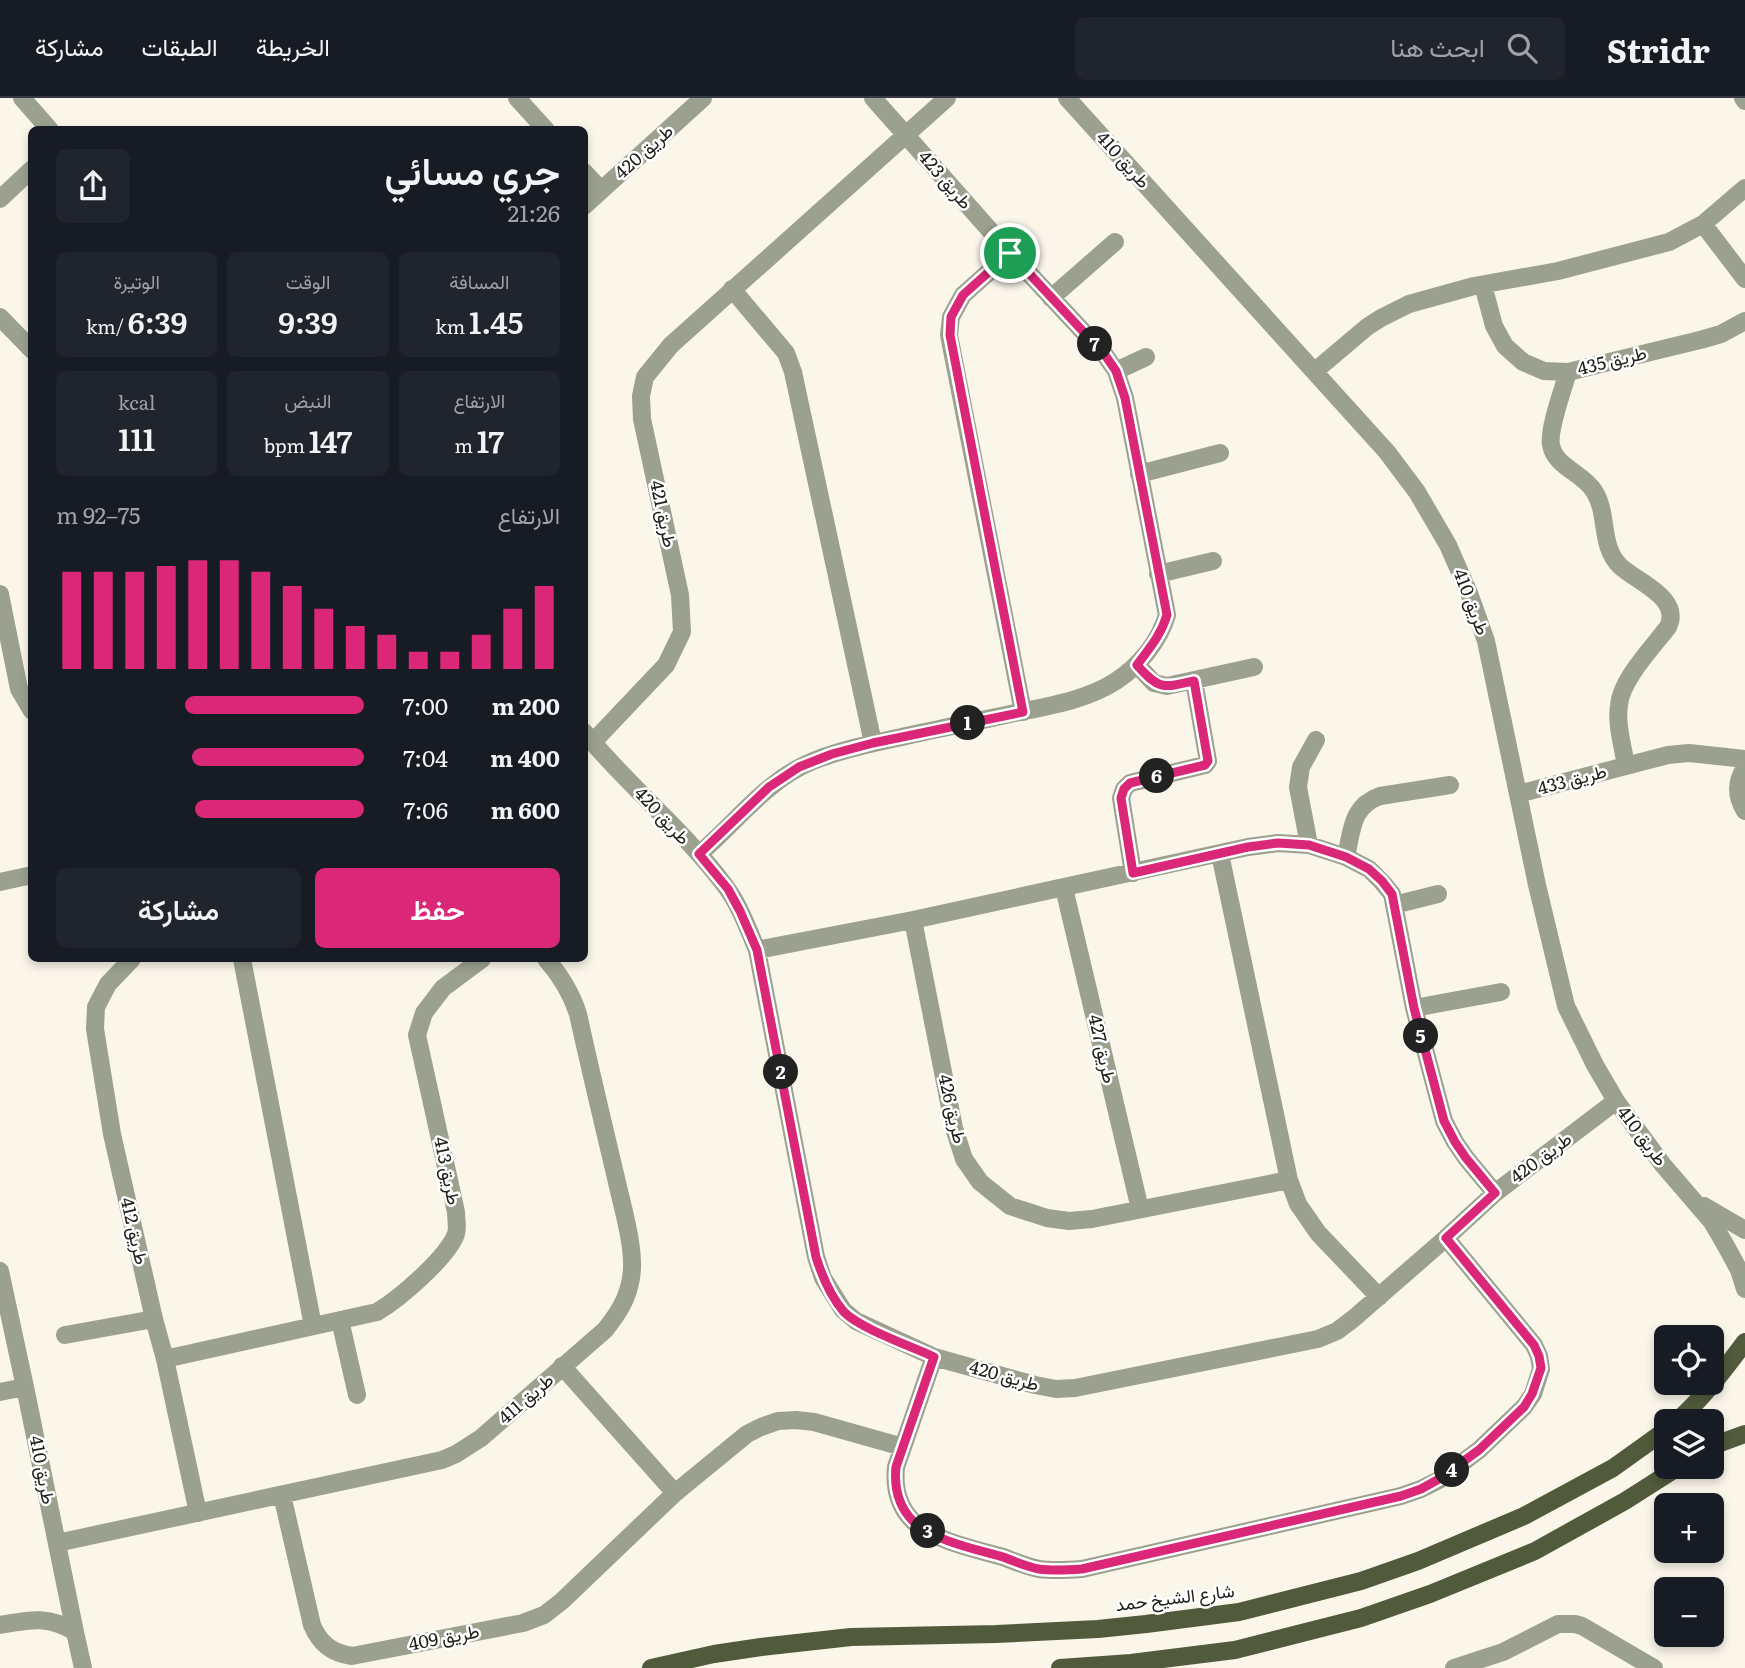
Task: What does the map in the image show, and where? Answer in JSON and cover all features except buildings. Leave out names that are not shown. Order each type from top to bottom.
[{"type":"main road","points":[[1690,1409],[1745,1342]]},
{"type":"main road","points":[[1724,1442],[1745,1434]]},
{"type":"main road","name":"شارع الشيخ حمد","points":[[652,1668],[749,1648],[851,1637],[1098,1629],[1239,1612],[1361,1581],[1418,1561],[1512,1521],[1613,1468],[1654,1439]]},
{"type":"main road","points":[[1060,1668],[1131,1663],[1236,1650],[1360,1618],[1430,1594],[1535,1551],[1659,1479]]},
{"type":"street","points":[[22,98],[46,126]]},
{"type":"street","points":[[517,98],[542,126]]},
{"type":"street","name":"طريق 420","points":[[588,202],[703,98]]},
{"type":"street","name":"طريق 423","points":[[699,854],[783,776],[815,760],[873,743],[1060,703],[1115,682],[1137,665],[1158,638],[1167,615],[1125,398],[1116,371],[1105,355],[1010,253],[873,98]]},
{"type":"street","name":"طريق 421","points":[[589,737],[666,665],[682,632],[681,595],[642,419],[641,396],[645,377],[671,345],[947,98]]},
{"type":"street","name":"طريق 410","points":[[1067,98],[1387,452],[1417,492],[1448,545],[1486,641],[1536,885],[1566,1006],[1616,1101],[1663,1165],[1712,1222],[1727,1245],[1745,1289]]},
{"type":"street","points":[[0,199],[28,173]]},
{"type":"street","points":[[588,176],[601,190]]},
{"type":"street","points":[[1315,371],[1367,327],[1396,310],[1423,299],[1558,271],[1669,242],[1703,224],[1745,188]]},
{"type":"street","points":[[1703,224],[1745,279]]},
{"type":"street","points":[[1051,298],[1115,242]]},
{"type":"street","points":[[1010,253],[963,295],[951,317],[950,335],[1023,712]]},
{"type":"street","name":"طريق 435","points":[[1483,285],[1499,336],[1513,355],[1533,368],[1556,373],[1721,334],[1745,321]]},
{"type":"street","points":[[732,289],[775,338],[786,353],[793,372],[873,743]]},
{"type":"street","points":[[0,317],[28,347]]},
{"type":"street","points":[[1116,371],[1146,357]]},
{"type":"street","name":"طريق 433","points":[[1568,372],[1551,432],[1553,453],[1596,493],[1606,543],[1614,559],[1665,600],[1671,610],[1671,622],[1628,679],[1620,696],[1618,715],[1626,765]]},
{"type":"street","points":[[1139,474],[1220,453]]},
{"type":"street","points":[[1158,574],[1213,562]]},
{"type":"street","points":[[0,594],[7,664],[28,704]]},
{"type":"street","points":[[1137,665],[1160,685],[1174,685],[1254,667]]},
{"type":"street","points":[[1133,873],[1121,798],[1124,789],[1130,783],[1205,765],[1208,761],[1194,681]]},
{"type":"street","name":"طريق 420","points":[[589,737],[699,854],[728,889],[757,950],[816,1257],[823,1278],[843,1310],[856,1321],[934,1357],[1055,1389],[1075,1388],[1318,1339],[1337,1331],[1495,1193],[1616,1101]]},
{"type":"street","points":[[1309,845],[1298,786],[1300,767],[1316,740]]},
{"type":"street","name":"طريق 433","points":[[1518,794],[1678,754],[1745,759]]},
{"type":"street","points":[[1711,757],[1726,769],[1741,776],[1740,803],[1745,811]]},
{"type":"street","points":[[1346,857],[1354,820],[1363,804],[1380,796],[1450,785]]},
{"type":"street","points":[[757,950],[913,920],[1248,847],[1278,843],[1309,845],[1346,857],[1369,869],[1392,894],[1414,1008],[1444,1121],[1466,1158],[1495,1193]]},
{"type":"street","points":[[1220,854],[1289,1180],[1298,1204],[1318,1233],[1379,1297]]},
{"type":"street","points":[[0,882],[28,876]]},
{"type":"street","name":"طريق 427","points":[[1064,888],[1140,1209]]},
{"type":"street","points":[[1394,905],[1438,894]]},
{"type":"street","name":"طريق 426","points":[[913,920],[954,1128],[964,1159],[980,1182],[1010,1206],[1047,1218],[1069,1221],[1092,1219],[1289,1180]]},
{"type":"street","name":"طريق 412","points":[[129,962],[108,984],[96,1007],[95,1028],[112,1134],[198,1513]]},
{"type":"street","points":[[243,962],[313,1326]]},
{"type":"street","name":"طريق 413","points":[[165,1359],[377,1312],[394,1302],[447,1252],[457,1232],[456,1212],[417,1035],[424,1013],[443,988],[478,962]]},
{"type":"street","name":"طريق 411","points":[[57,1543],[427,1465],[449,1457],[481,1438],[604,1331],[626,1298],[632,1259],[578,1014],[569,989],[549,962]]},
{"type":"street","points":[[1414,1008],[1502,992]]},
{"type":"street","name":"طريق 410","points":[[1695,1201],[1745,1230]]},
{"type":"street","points":[[934,1357],[896,1467],[897,1495],[903,1508],[923,1529],[947,1540],[1038,1569],[1082,1569],[1388,1499],[1421,1489],[1479,1450],[1524,1407],[1532,1394],[1541,1368],[1534,1345],[1446,1238]]},
{"type":"street","name":"طريق 410","points":[[0,1272],[83,1668]]},
{"type":"street","points":[[65,1335],[154,1319]]},
{"type":"street","points":[[340,1320],[357,1395]]},
{"type":"street","points":[[562,1366],[674,1493]]},
{"type":"street","points":[[0,1392],[25,1387]]},
{"type":"street","name":"طريق 409","points":[[282,1495],[316,1636],[331,1650],[352,1656],[523,1623],[544,1615],[562,1601],[674,1493],[747,1434],[761,1427],[778,1421],[814,1422],[903,1447]]},
{"type":"street","points":[[0,1625],[45,1620],[75,1632]]},
{"type":"street","points":[[1454,1668],[1503,1652],[1558,1624],[1567,1623],[1582,1626],[1654,1668]]},
{"type":"route","points":[[1010,253],[1105,355],[1116,371],[1125,398],[1167,615],[1158,638],[1137,665],[1154,683],[1160,685],[1194,681],[1208,761],[1205,765],[1130,783],[1124,789],[1121,798],[1133,873],[1248,847],[1278,843],[1309,845],[1346,857],[1369,869],[1382,881],[1392,894],[1414,1008],[1444,1121],[1466,1158],[1495,1193],[1446,1238],[1534,1345],[1541,1368],[1538,1381],[1524,1407],[1479,1450],[1421,1489],[1401,1496],[1082,1569],[1038,1569],[947,1540],[923,1529],[903,1508],[897,1495],[896,1467],[934,1357],[856,1321],[843,1310],[823,1278],[816,1257],[757,950],[728,889],[699,854],[769,787],[799,767],[832,754],[873,743],[1023,712],[950,335],[951,317],[963,295],[1010,253]]}]
